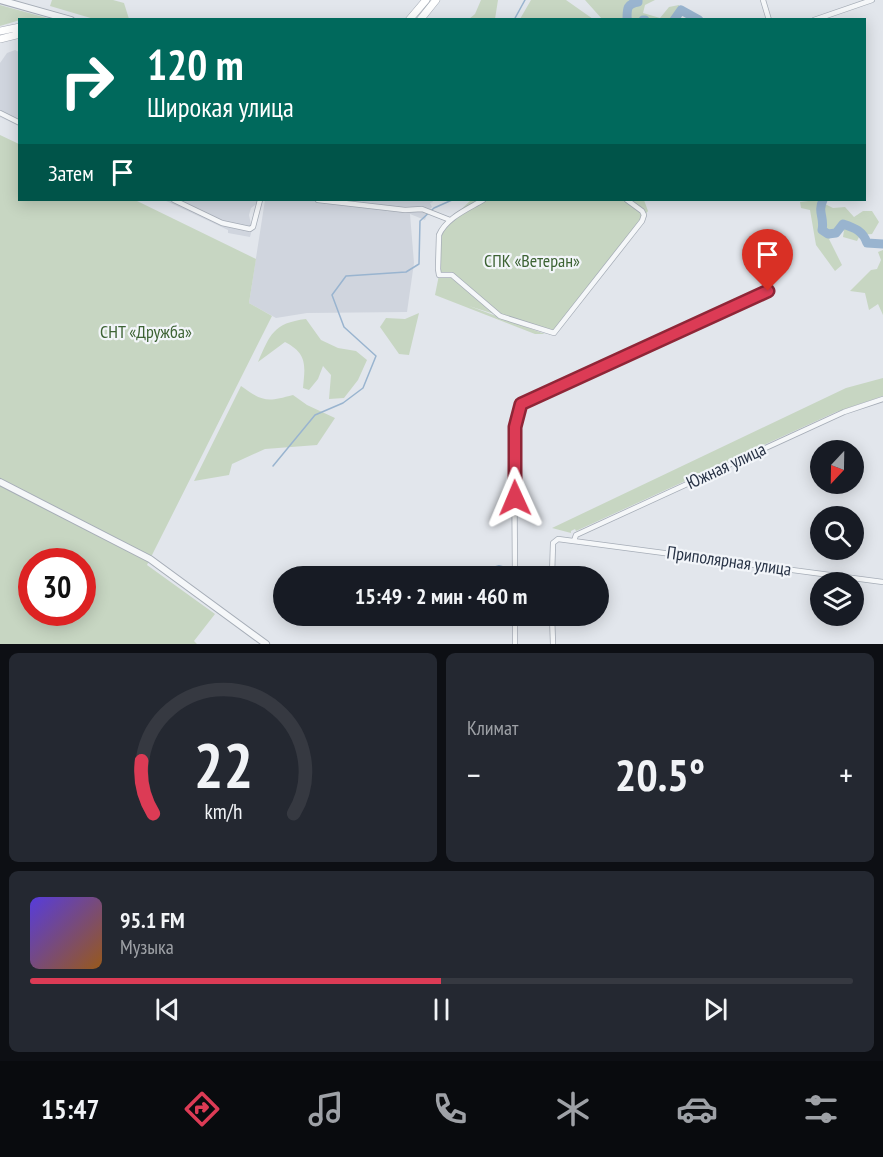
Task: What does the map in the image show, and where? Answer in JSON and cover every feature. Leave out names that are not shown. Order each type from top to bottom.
[{"type":"main road","points":[[411,18],[426,0]]},
{"type":"main road","points":[[422,18],[436,0]]},
{"type":"main road","points":[[0,31],[18,27]]},
{"type":"main road","points":[[0,39],[18,34]]},
{"type":"street","points":[[0,0],[64,18]]},
{"type":"street","points":[[763,0],[768,18]]},
{"type":"street","points":[[820,18],[872,0]]},
{"type":"street","points":[[0,113],[18,122]]},
{"type":"street","points":[[176,201],[222,223],[250,229],[253,227],[260,201]]},
{"type":"street","points":[[327,201],[405,210],[422,209],[450,220]]},
{"type":"street","points":[[481,201],[450,220],[439,235],[439,275],[452,275],[500,316],[555,333],[642,221],[644,215],[642,211],[628,201]]},
{"type":"street","points":[[515,566],[514,437],[521,404],[768,291]]},
{"type":"street","name":"Южная улица","points":[[553,566],[555,540],[574,541],[576,535],[844,412],[883,399]]},
{"type":"street","points":[[0,482],[150,559],[266,644]]},
{"type":"street","name":"Приполярная улица","points":[[574,541],[883,582]]},
{"type":"street","points":[[515,626],[515,644]]},
{"type":"street","points":[[552,626],[553,644]]},
{"type":"shaded area","points":[[15,50],[18,52],[18,126],[0,117],[0,63],[7,53]]},
{"type":"shaded area","points":[[166,201],[261,201],[251,208],[250,237],[228,233],[228,230]]},
{"type":"shaded area","points":[[265,201],[432,201],[425,220],[410,214],[414,263],[407,312],[307,313],[276,318],[249,303]]},
{"type":"green space","points":[[52,0],[113,0],[124,3],[129,18],[91,18],[50,6]]},
{"type":"green space","points":[[481,0],[498,0],[495,18],[470,18],[475,14]]},
{"type":"green space","points":[[531,0],[566,0],[592,18],[521,18]]},
{"type":"green space","points":[[585,0],[655,0],[645,5],[643,13],[660,18],[601,18]]},
{"type":"green space","points":[[0,5],[47,18],[18,18],[18,21],[0,26]]},
{"type":"green space","points":[[679,5],[678,18],[660,18],[669,7]]},
{"type":"green space","name":"СНТ «Дружба»","points":[[0,135],[18,144],[18,201],[137,201],[256,259],[249,303],[272,316],[147,565],[215,614],[194,641],[197,644],[0,644]]},
{"type":"green space","name":"СПК «Ветеран»","points":[[470,201],[644,201],[648,211],[554,333],[469,306],[545,334],[535,334],[435,295],[439,275],[439,235],[450,220]]},
{"type":"green space","points":[[819,201],[833,208],[845,207],[854,217],[863,211],[872,211],[879,222],[872,234],[860,235],[857,241],[843,237],[844,230],[829,239],[842,265],[835,271],[816,245],[810,210],[801,208],[800,202]]},
{"type":"green space","points":[[883,250],[883,315],[878,304],[869,310],[865,293],[850,291],[871,270],[877,269],[881,260],[878,252]]},
{"type":"green space","points":[[419,313],[409,355],[399,354],[380,327],[386,318],[405,319]]},
{"type":"green space","points":[[306,319],[321,340],[338,348],[356,351],[367,360],[358,380],[344,398],[329,399],[331,375],[323,366],[318,379],[309,390],[303,388],[303,361],[298,351],[285,342],[258,362],[266,344],[279,327]]},
{"type":"green space","points":[[883,378],[883,396],[836,412],[576,531],[575,529],[571,533],[552,528],[846,388]]},
{"type":"green space","points":[[241,386],[265,399],[293,395],[307,405],[335,418],[317,445],[265,449],[232,464],[229,475],[194,481]]},
{"type":"waterway","points":[[515,18],[525,0]]},
{"type":"waterway","points":[[627,18],[628,7],[638,0]]},
{"type":"waterway","points":[[675,18],[681,10],[695,18]]},
{"type":"waterway","points":[[273,466],[315,415],[343,403],[363,388],[376,356],[344,327],[332,295],[346,276],[406,272],[419,264],[420,221],[434,208],[450,201]]},
{"type":"waterway","points":[[823,201],[822,230],[828,234],[836,233],[843,224],[858,231],[867,243],[883,244]]},
{"type":"route","points":[[515,498],[514,437],[521,404],[768,291]]}]
